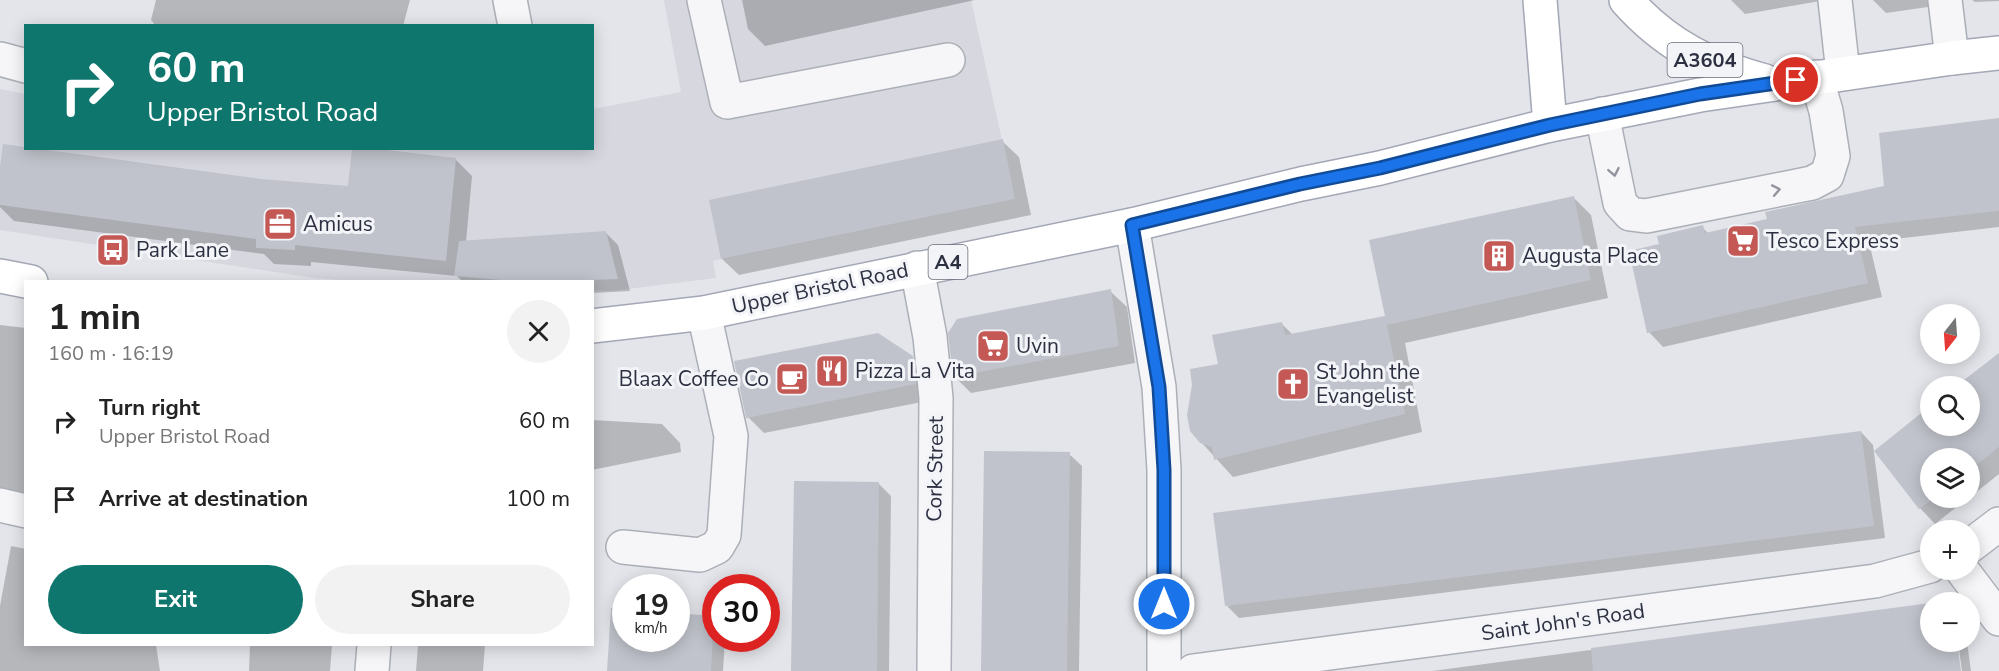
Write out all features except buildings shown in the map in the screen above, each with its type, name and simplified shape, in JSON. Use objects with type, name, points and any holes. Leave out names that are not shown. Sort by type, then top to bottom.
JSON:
[{"type":"main road","points":[[1540,0],[1550,125]]},
{"type":"main road","name":"A3604","points":[[1626,0],[1644,20],[1692,54],[1727,70],[1775,84]]},
{"type":"main road","name":"Upper Bristol Road","points":[[594,326],[704,313],[1132,225],[1300,184],[1380,168],[1550,125],[1700,94],[1999,53]]},
{"type":"main road","points":[[0,276],[24,281]]},
{"type":"street","points":[[510,0],[515,24]]},
{"type":"street","points":[[704,0],[728,102],[948,60]]},
{"type":"street","points":[[1602,114],[1620,203],[1630,214],[1646,216],[1812,183],[1827,175],[1833,156],[1826,111],[1835,0]]},
{"type":"street","points":[[1945,0],[1952,58]]},
{"type":"street","points":[[0,59],[24,65]]},
{"type":"street","points":[[1132,225],[1159,387],[1164,470],[1164,671]]},
{"type":"street","name":"Cork Street","points":[[917,268],[930,337],[936,398],[934,671]]},
{"type":"street","points":[[623,547],[700,555],[717,548],[724,536],[731,436],[704,313]]},
{"type":"street","points":[[0,505],[24,511]]},
{"type":"street","points":[[1980,538],[1999,524]]},
{"type":"street","name":"Saint John's Road","points":[[1193,671],[1875,581],[1920,569]]},
{"type":"street","points":[[1970,580],[1999,619]]},
{"type":"street","points":[[372,671],[374,646]]},
{"type":"shaded area","points":[[664,0],[971,0],[1015,199],[713,261],[716,278],[611,291],[594,290],[594,280],[338,280],[314,278],[0,230],[0,89],[24,94],[24,150],[594,150],[594,109],[681,92]]},
{"type":"place","name":"Amicus","points":[[280,224]]},
{"type":"place","name":"Tesco Express","points":[[1743,241]]},
{"type":"place","name":"Park Lane","points":[[113,250]]},
{"type":"place","name":"Augusta Place","points":[[1499,256]]},
{"type":"place","name":"Uvin","points":[[993,346]]},
{"type":"place","name":"Pizza La Vita","points":[[832,371]]},
{"type":"place","name":"Blaax Coffee Co","points":[[792,379]]},
{"type":"place","name":"St John the Evangelist","points":[[1293,384]]},
{"type":"route","points":[[1164,604],[1164,470],[1159,387],[1132,225],[1300,184],[1380,168],[1550,125],[1700,94],[1796,80]]}]
